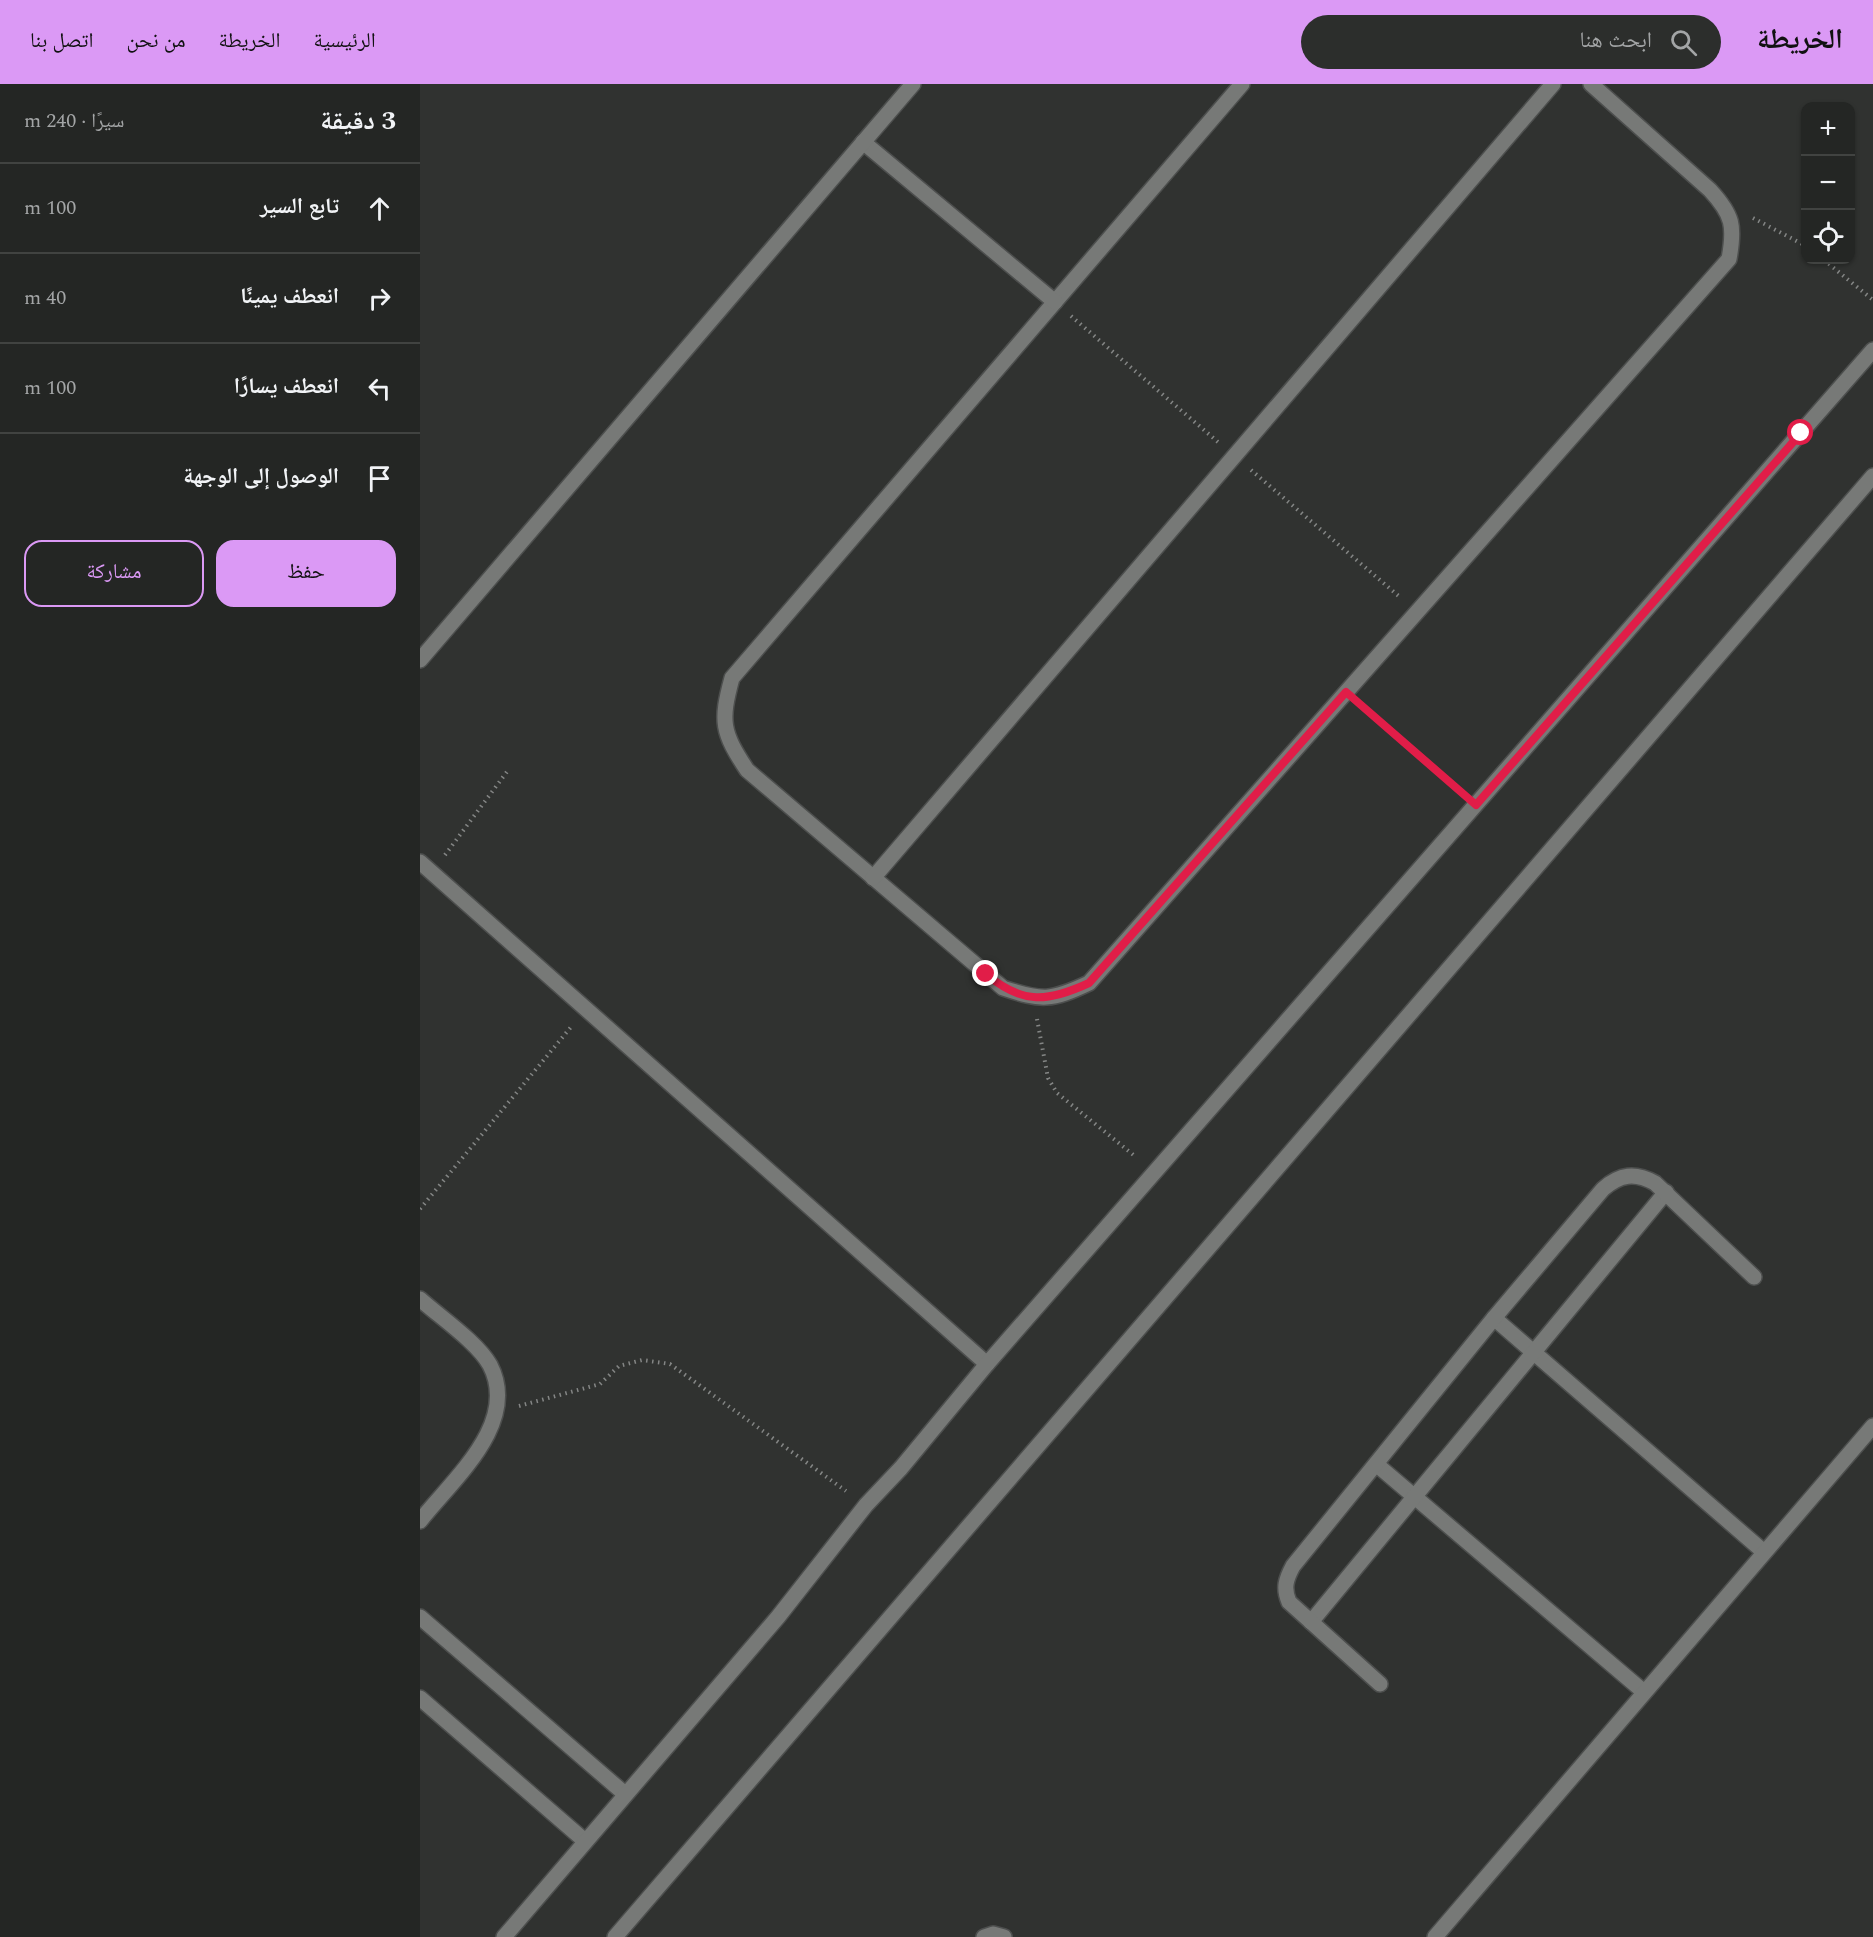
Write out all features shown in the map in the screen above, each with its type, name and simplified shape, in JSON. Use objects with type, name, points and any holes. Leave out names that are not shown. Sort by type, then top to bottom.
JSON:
[{"type":"street","points":[[420,660],[914,84]]},
{"type":"street","points":[[1242,84],[732,678],[723,710],[729,742],[747,770],[1003,988],[1033,998],[1060,996],[1089,983],[1729,259],[1734,233],[1727,208],[1710,189],[1591,84]]},
{"type":"street","points":[[873,878],[1553,84]]},
{"type":"street","points":[[863,142],[1055,302]]},
{"type":"street","points":[[504,1937],[778,1617],[866,1505],[901,1468],[987,1364],[1873,350]]},
{"type":"street","points":[[615,1937],[1873,476]]},
{"type":"street","points":[[426,867],[987,1364]]},
{"type":"street","points":[[1380,1684],[1289,1602],[1285,1592],[1286,1578],[1293,1566],[1494,1317],[1603,1189],[1617,1178],[1643,1176],[1666,1192],[1754,1277]]},
{"type":"street","points":[[1311,1622],[1666,1192]]},
{"type":"street","points":[[420,1299],[473,1345],[489,1364],[498,1387],[498,1412],[489,1435],[420,1521]]},
{"type":"street","points":[[1494,1317],[1764,1552]]},
{"type":"street","points":[[1435,1937],[1873,1426]]},
{"type":"street","points":[[1376,1464],[1644,1692]]},
{"type":"street","points":[[420,1617],[625,1794]]},
{"type":"street","points":[[420,1698],[585,1841]]},
{"type":"street","points":[[984,1937],[993,1934],[1004,1937]]},
{"type":"path","points":[[1727,208],[1756,219],[1801,243]]},
{"type":"path","points":[[1829,264],[1873,300]]},
{"type":"path","points":[[1346,692],[1476,805]]},
{"type":"path","points":[[426,867],[509,769]]},
{"type":"path","points":[[1033,998],[1048,1078],[1057,1093],[1155,1172]]},
{"type":"path","points":[[420,1209],[586,1009]]},
{"type":"path","points":[[498,1412],[600,1384],[619,1366],[642,1360],[670,1364],[866,1505]]},
{"type":"route","points":[[986,974],[1003,988],[1033,998],[1060,996],[1089,983],[1346,692],[1476,805],[1801,433]]}]
